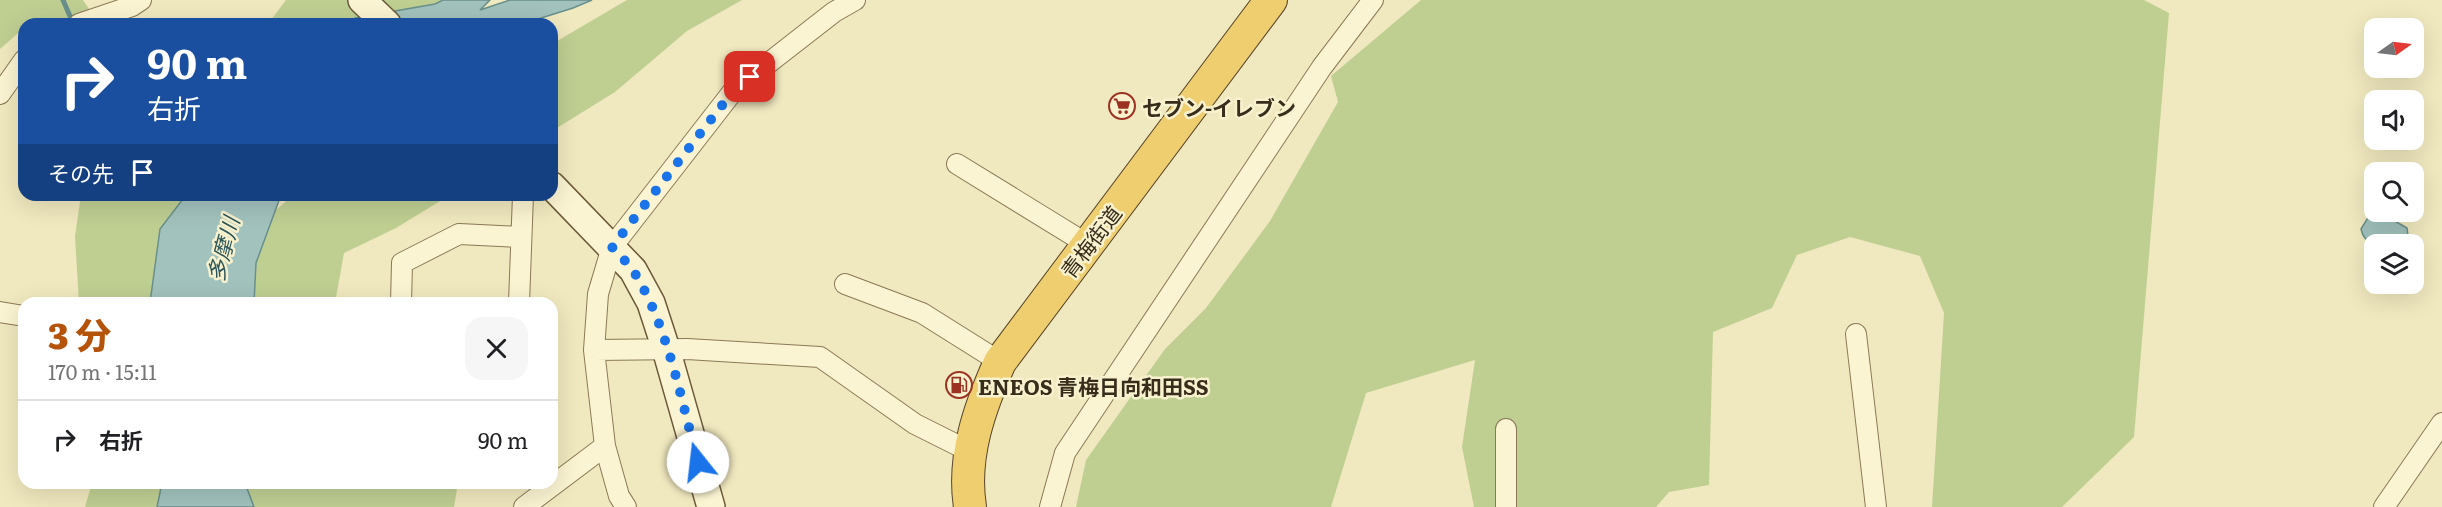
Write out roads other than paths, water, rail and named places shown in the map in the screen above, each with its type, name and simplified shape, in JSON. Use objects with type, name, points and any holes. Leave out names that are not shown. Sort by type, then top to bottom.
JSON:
[{"type":"highway","name":"青梅街道","points":[[970,507],[967,489],[976,423],[1000,362],[1271,0]]},
{"type":"main road","points":[[362,0],[381,18]]},
{"type":"main road","points":[[558,192],[633,270],[651,303],[711,507]]},
{"type":"street","points":[[97,18],[132,6],[141,0]]},
{"type":"street","points":[[626,507],[619,496],[605,446],[594,350],[598,294],[612,247],[734,90],[834,12],[855,0]]},
{"type":"street","points":[[1050,507],[1065,453],[1322,67],[1373,0]]},
{"type":"street","points":[[0,94],[18,68]]},
{"type":"street","points":[[957,164],[1087,244]]},
{"type":"street","points":[[519,297],[523,201]]},
{"type":"street","points":[[401,297],[402,264],[459,234],[521,237]]},
{"type":"street","points":[[845,284],[922,312],[1000,362]]},
{"type":"street","points":[[0,312],[18,315]]},
{"type":"street","points":[[1856,333],[1876,507]]},
{"type":"street","points":[[594,350],[666,349],[820,357],[915,424],[971,452]]},
{"type":"street","points":[[2384,507],[2442,423]]},
{"type":"street","points":[[1506,429],[1506,507]]},
{"type":"street","points":[[558,481],[605,446]]},
{"type":"street","points":[[524,507],[548,489]]},
{"type":"water","points":[[443,0],[490,0],[480,10],[510,0],[592,0],[541,18],[355,18],[435,4]]},
{"type":"water","name":"多摩川","points":[[181,201],[279,201],[256,263],[254,297],[151,297],[160,229]]},
{"type":"water","points":[[2365,222],[2396,222],[2407,228],[2408,234],[2364,234],[2364,237],[2361,229]]},
{"type":"water","points":[[161,489],[247,489],[254,507],[157,507]]},
{"type":"waterway","points":[[63,0],[71,18]]},
{"type":"place","name":"セブン-イレブン","points":[[1122,106]]},
{"type":"place","name":"ENEOS 青梅日向和田SS","points":[[959,385]]}]
